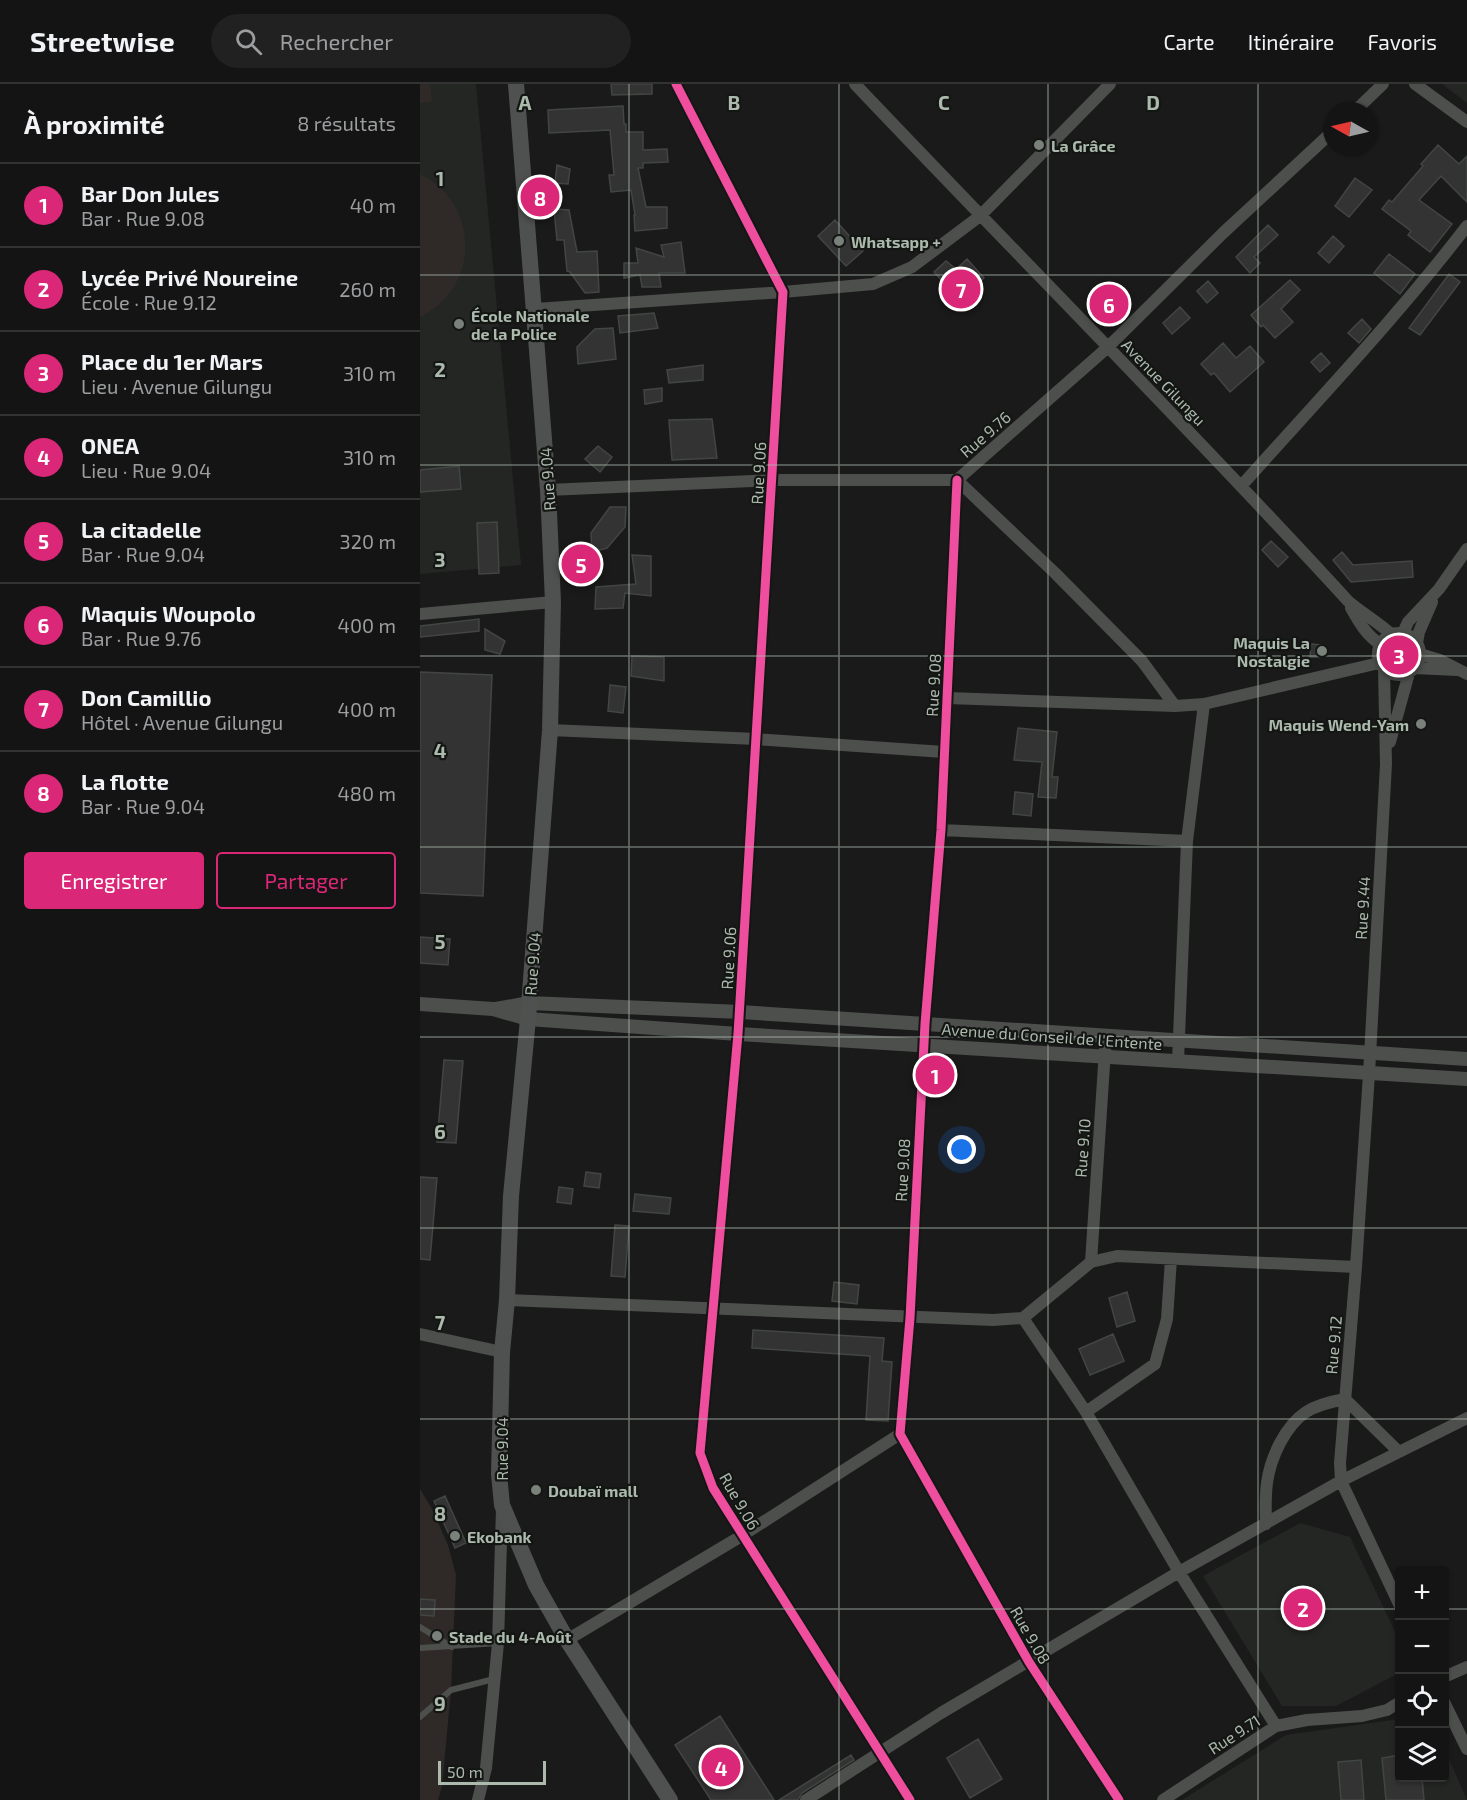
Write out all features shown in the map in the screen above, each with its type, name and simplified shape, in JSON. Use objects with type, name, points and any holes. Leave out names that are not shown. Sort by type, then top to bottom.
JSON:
[{"type":"main road","name":"Rue 9.04","points":[[516,84],[548,490],[553,602],[550,730],[511,1196],[507,1300],[502,1352],[499,1474],[502,1505],[536,1585],[567,1640],[670,1800]]},
{"type":"street","points":[[676,84],[783,292]]},
{"type":"street","name":"Avenue Gilungu","points":[[855,84],[1107,348],[1242,485],[1348,601]]},
{"type":"street","points":[[535,309],[873,284],[912,267],[980,216],[1110,84]]},
{"type":"street","points":[[1364,102],[1383,84]]},
{"type":"street","points":[[1415,84],[1467,122]]},
{"type":"street","name":"Rue 9.76","points":[[548,490],[773,480],[957,480],[1107,348],[1223,233],[1323,140]]},
{"type":"street","points":[[1242,485],[1371,342],[1467,226]]},
{"type":"street","name":"Rue 9.06","points":[[783,292],[740,1012],[700,1453],[713,1488],[910,1800]]},
{"type":"street","points":[[957,480],[1055,573],[1142,661],[1175,706]]},
{"type":"street","name":"Rue 9.08","points":[[957,480],[941,830],[925,1024],[910,1318],[900,1434],[1029,1662],[1119,1800]]},
{"type":"street","points":[[1386,764],[1382,666],[1377,654],[1380,644],[1397,634],[1439,589],[1467,549]]},
{"type":"street","points":[[1386,764],[1391,737],[1419,649],[1421,627],[1439,589]]},
{"type":"street","points":[[1348,601],[1362,614],[1397,634],[1411,636],[1419,649],[1462,672]]},
{"type":"street","points":[[1348,601],[1361,625],[1371,638],[1380,644]]},
{"type":"street","points":[[420,614],[553,602]]},
{"type":"street","points":[[948,698],[1175,706],[1204,704],[1382,666]]},
{"type":"street","points":[[1382,666],[1392,674],[1401,675],[1412,670],[1462,672]]},
{"type":"street","points":[[1178,1061],[1187,841],[1204,704]]},
{"type":"street","points":[[550,730],[756,739],[944,752]]},
{"type":"street","name":"Rue 9.44","points":[[1370,1074],[1386,764]]},
{"type":"street","points":[[941,830],[1187,841]]},
{"type":"street","name":"Avenue du Conseil de l'Entente","points":[[420,1004],[528,1011],[738,1034],[1467,1079]]},
{"type":"street","name":"Avenue du Conseil de l'Entente","points":[[528,1011],[740,1012],[1467,1059]]},
{"type":"street","name":"Rue 9.10","points":[[1091,1262],[1106,1035]]},
{"type":"street","name":"Rue 9.12","points":[[1370,1074],[1341,1446],[1341,1481],[1395,1595]]},
{"type":"street","points":[[507,1300],[993,1320],[1023,1318],[1091,1262],[1117,1256],[1356,1267]]},
{"type":"street","points":[[1086,1412],[1155,1364],[1167,1319],[1171,1259]]},
{"type":"street","points":[[1023,1318],[1086,1412],[1179,1572],[1276,1726]]},
{"type":"street","points":[[420,1334],[502,1352]]},
{"type":"street","points":[[1266,1524],[1265,1496],[1270,1461],[1290,1425],[1299,1415],[1316,1406],[1346,1399],[1399,1452]]},
{"type":"street","points":[[806,1800],[973,1693],[1179,1572],[1341,1481],[1467,1418]]},
{"type":"street","points":[[567,1640],[743,1535],[900,1434]]},
{"type":"street","points":[[478,1800],[486,1768],[498,1643],[502,1505]]},
{"type":"street","points":[[1449,1675],[1467,1667]]},
{"type":"street","name":"Rue 9.71","points":[[1163,1800],[1276,1726],[1307,1720],[1362,1716],[1387,1710],[1395,1705]]},
{"type":"street","points":[[1449,1712],[1467,1749]]},
{"type":"lane","points":[[420,1627],[453,1647]]},
{"type":"lane","points":[[420,1648],[498,1643]]},
{"type":"lane","points":[[421,1716],[451,1690],[494,1679]]},
{"type":"shaded area","name":"École Nationale de la Police","points":[[420,84],[476,84],[521,565],[420,574]]},
{"type":"shaded area","points":[[420,84],[430,84],[432,102],[420,103]]},
{"type":"shaded area","points":[[1442,84],[1467,84],[1467,103]]},
{"type":"shaded area","points":[[420,174],[440,188],[454,205],[463,225],[465,246],[462,267],[454,287],[440,304],[420,317]]},
{"type":"shaded area","name":"Stade du 4-Août","points":[[420,1489],[448,1545],[456,1575],[451,1690],[442,1786],[438,1800],[420,1800]]},
{"type":"shaded area","points":[[1300,1523],[1350,1537],[1395,1632],[1395,1675],[1336,1706],[1282,1706],[1203,1576]]},
{"type":"shaded area","points":[[1395,1720],[1395,1782],[1449,1782],[1449,1759],[1467,1800],[1182,1800],[1286,1735]]},
{"type":"building","points":[[611,84],[652,84],[652,94],[612,95]]},
{"type":"building","points":[[623,106],[626,132],[643,132],[643,150],[667,149],[668,162],[643,163],[643,168],[638,168],[646,207],[667,207],[667,228],[635,231],[631,190],[611,192],[609,175],[614,175],[610,130],[549,133],[548,110]]},
{"type":"building","points":[[1438,145],[1459,164],[1467,156],[1467,202],[1441,176],[1419,200],[1452,224],[1430,252],[1408,235],[1411,231],[1382,209],[1389,200],[1392,202]]},
{"type":"building","points":[[557,165],[570,169],[568,184],[555,183]]},
{"type":"building","points":[[1355,178],[1372,190],[1349,217],[1335,206]]},
{"type":"building","points":[[554,209],[569,210],[577,252],[597,251],[599,292],[585,293],[567,271],[564,240],[557,240]]},
{"type":"building","points":[[835,220],[863,251],[846,266],[818,236]]},
{"type":"building","points":[[1268,225],[1278,235],[1254,257],[1260,263],[1250,273],[1236,257]]},
{"type":"building","points":[[1333,236],[1344,246],[1329,263],[1318,253]]},
{"type":"building","points":[[681,242],[685,273],[659,273],[661,287],[642,287],[640,275],[624,278],[624,263],[638,263],[636,248],[664,257],[661,245]]},
{"type":"building","points":[[1389,254],[1415,274],[1400,294],[1374,273]]},
{"type":"building","points":[[967,259],[984,278],[960,300],[934,272],[946,261],[956,269]]},
{"type":"building","points":[[1449,274],[1460,282],[1420,335],[1409,328]]},
{"type":"building","points":[[1290,280],[1300,290],[1281,309],[1293,322],[1275,338],[1251,315]]},
{"type":"building","points":[[1208,281],[1218,293],[1207,303],[1197,291]]},
{"type":"building","points":[[1180,307],[1190,318],[1172,334],[1163,323]]},
{"type":"building","points":[[654,313],[658,328],[620,333],[618,316]]},
{"type":"building","points":[[1362,319],[1371,329],[1359,343],[1348,333]]},
{"type":"building","points":[[613,328],[616,359],[578,364],[577,347],[595,329]]},
{"type":"building","points":[[1223,343],[1236,358],[1250,346],[1264,362],[1230,392],[1214,373],[1211,375],[1201,364]]},
{"type":"building","points":[[1321,353],[1330,363],[1320,372],[1311,362]]},
{"type":"building","points":[[703,365],[703,380],[669,383],[667,370]]},
{"type":"building","points":[[662,388],[662,401],[645,404],[644,390]]},
{"type":"building","points":[[712,419],[717,458],[672,460],[669,420]]},
{"type":"building","points":[[598,446],[612,457],[600,472],[585,459]]},
{"type":"building","points":[[459,466],[461,489],[420,492],[420,470]]},
{"type":"building","points":[[610,507],[626,507],[625,527],[607,548],[592,552],[591,533]]},
{"type":"building","points":[[497,522],[499,573],[479,574],[477,523]]},
{"type":"building","points":[[1271,541],[1288,557],[1278,567],[1262,550]]},
{"type":"building","points":[[1342,552],[1353,565],[1412,561],[1413,577],[1351,582],[1333,560]]},
{"type":"building","points":[[632,555],[651,556],[651,596],[625,593],[623,608],[595,609],[596,587],[636,584]]},
{"type":"building","points":[[479,619],[479,631],[420,637],[420,626]]},
{"type":"building","points":[[485,629],[505,641],[500,654],[485,650]]},
{"type":"building","points":[[1311,644],[1322,645],[1321,657],[1310,657]]},
{"type":"building","points":[[632,656],[664,657],[664,681],[631,676]]},
{"type":"building","points":[[420,672],[492,675],[483,896],[420,893]]},
{"type":"building","points":[[610,685],[626,687],[623,713],[608,711]]},
{"type":"building","points":[[1018,728],[1057,732],[1052,777],[1058,777],[1056,798],[1038,797],[1042,762],[1014,760]]},
{"type":"building","points":[[1015,792],[1033,794],[1031,816],[1013,814]]},
{"type":"building","points":[[420,937],[450,939],[448,965],[420,963]]},
{"type":"building","points":[[444,1060],[463,1061],[456,1143],[437,1142]]},
{"type":"building","points":[[586,1172],[601,1174],[599,1188],[584,1186]]},
{"type":"building","points":[[420,1177],[437,1178],[430,1260],[420,1259]]},
{"type":"building","points":[[559,1187],[573,1189],[571,1204],[557,1202]]},
{"type":"building","points":[[635,1194],[671,1198],[669,1214],[633,1211]]},
{"type":"building","points":[[615,1225],[629,1226],[625,1277],[611,1276]]},
{"type":"building","points":[[834,1282],[859,1285],[857,1304],[832,1301]]},
{"type":"building","points":[[1127,1292],[1135,1321],[1117,1327],[1109,1298]]},
{"type":"building","points":[[753,1330],[884,1338],[882,1361],[892,1362],[888,1421],[866,1420],[870,1356],[752,1348]]},
{"type":"building","points":[[1113,1334],[1124,1361],[1090,1375],[1079,1349]]},
{"type":"building","points":[[445,1496],[466,1543],[455,1548],[434,1501]]},
{"type":"building","points":[[420,1599],[435,1600],[434,1616],[420,1615]]},
{"type":"building","points":[[720,1716],[774,1800],[711,1800],[675,1745]]},
{"type":"building","points":[[978,1739],[1002,1779],[970,1798],[947,1758]]},
{"type":"building","points":[[851,1755],[854,1760],[802,1793],[798,1800],[779,1800]]},
{"type":"building","points":[[1395,1756],[1395,1782],[1422,1782],[1424,1800],[1386,1800],[1382,1758]]},
{"type":"building","points":[[1361,1760],[1364,1800],[1341,1800],[1338,1762]]},
{"type":"cycle path","points":[[676,84],[783,292],[738,1034],[700,1453],[713,1488],[910,1800]]},
{"type":"cycle path","points":[[957,480],[941,830],[925,1024],[910,1318],[900,1434],[1029,1662],[1119,1800]]},
{"type":"place","name":"La Grâce","points":[[1039,145]]},
{"type":"place","name":"La flotte","points":[[540,197]]},
{"type":"place","name":"Whatsapp +","points":[[839,241]]},
{"type":"place","name":"Don Camillio","points":[[961,289]]},
{"type":"place","name":"Maquis Woupolo","points":[[1109,304]]},
{"type":"place","name":"École Nationale de la Police","points":[[459,324]]},
{"type":"place","name":"La citadelle","points":[[581,564]]},
{"type":"place","name":"Maquis La Nostalgie","points":[[1322,651]]},
{"type":"place","name":"Place du 1er Mars","points":[[1399,655]]},
{"type":"place","name":"Maquis Wend-Yam","points":[[1421,724]]},
{"type":"place","name":"Bar Don Jules","points":[[935,1075]]},
{"type":"place","name":"Doubaï mall","points":[[536,1490]]},
{"type":"place","name":"Ekobank","points":[[455,1536]]},
{"type":"place","name":"Lycée Privé Noureine","points":[[1303,1608]]},
{"type":"place","name":"Stade du 4-Août","points":[[437,1636]]},
{"type":"place","name":"ONEA","points":[[721,1767]]}]
